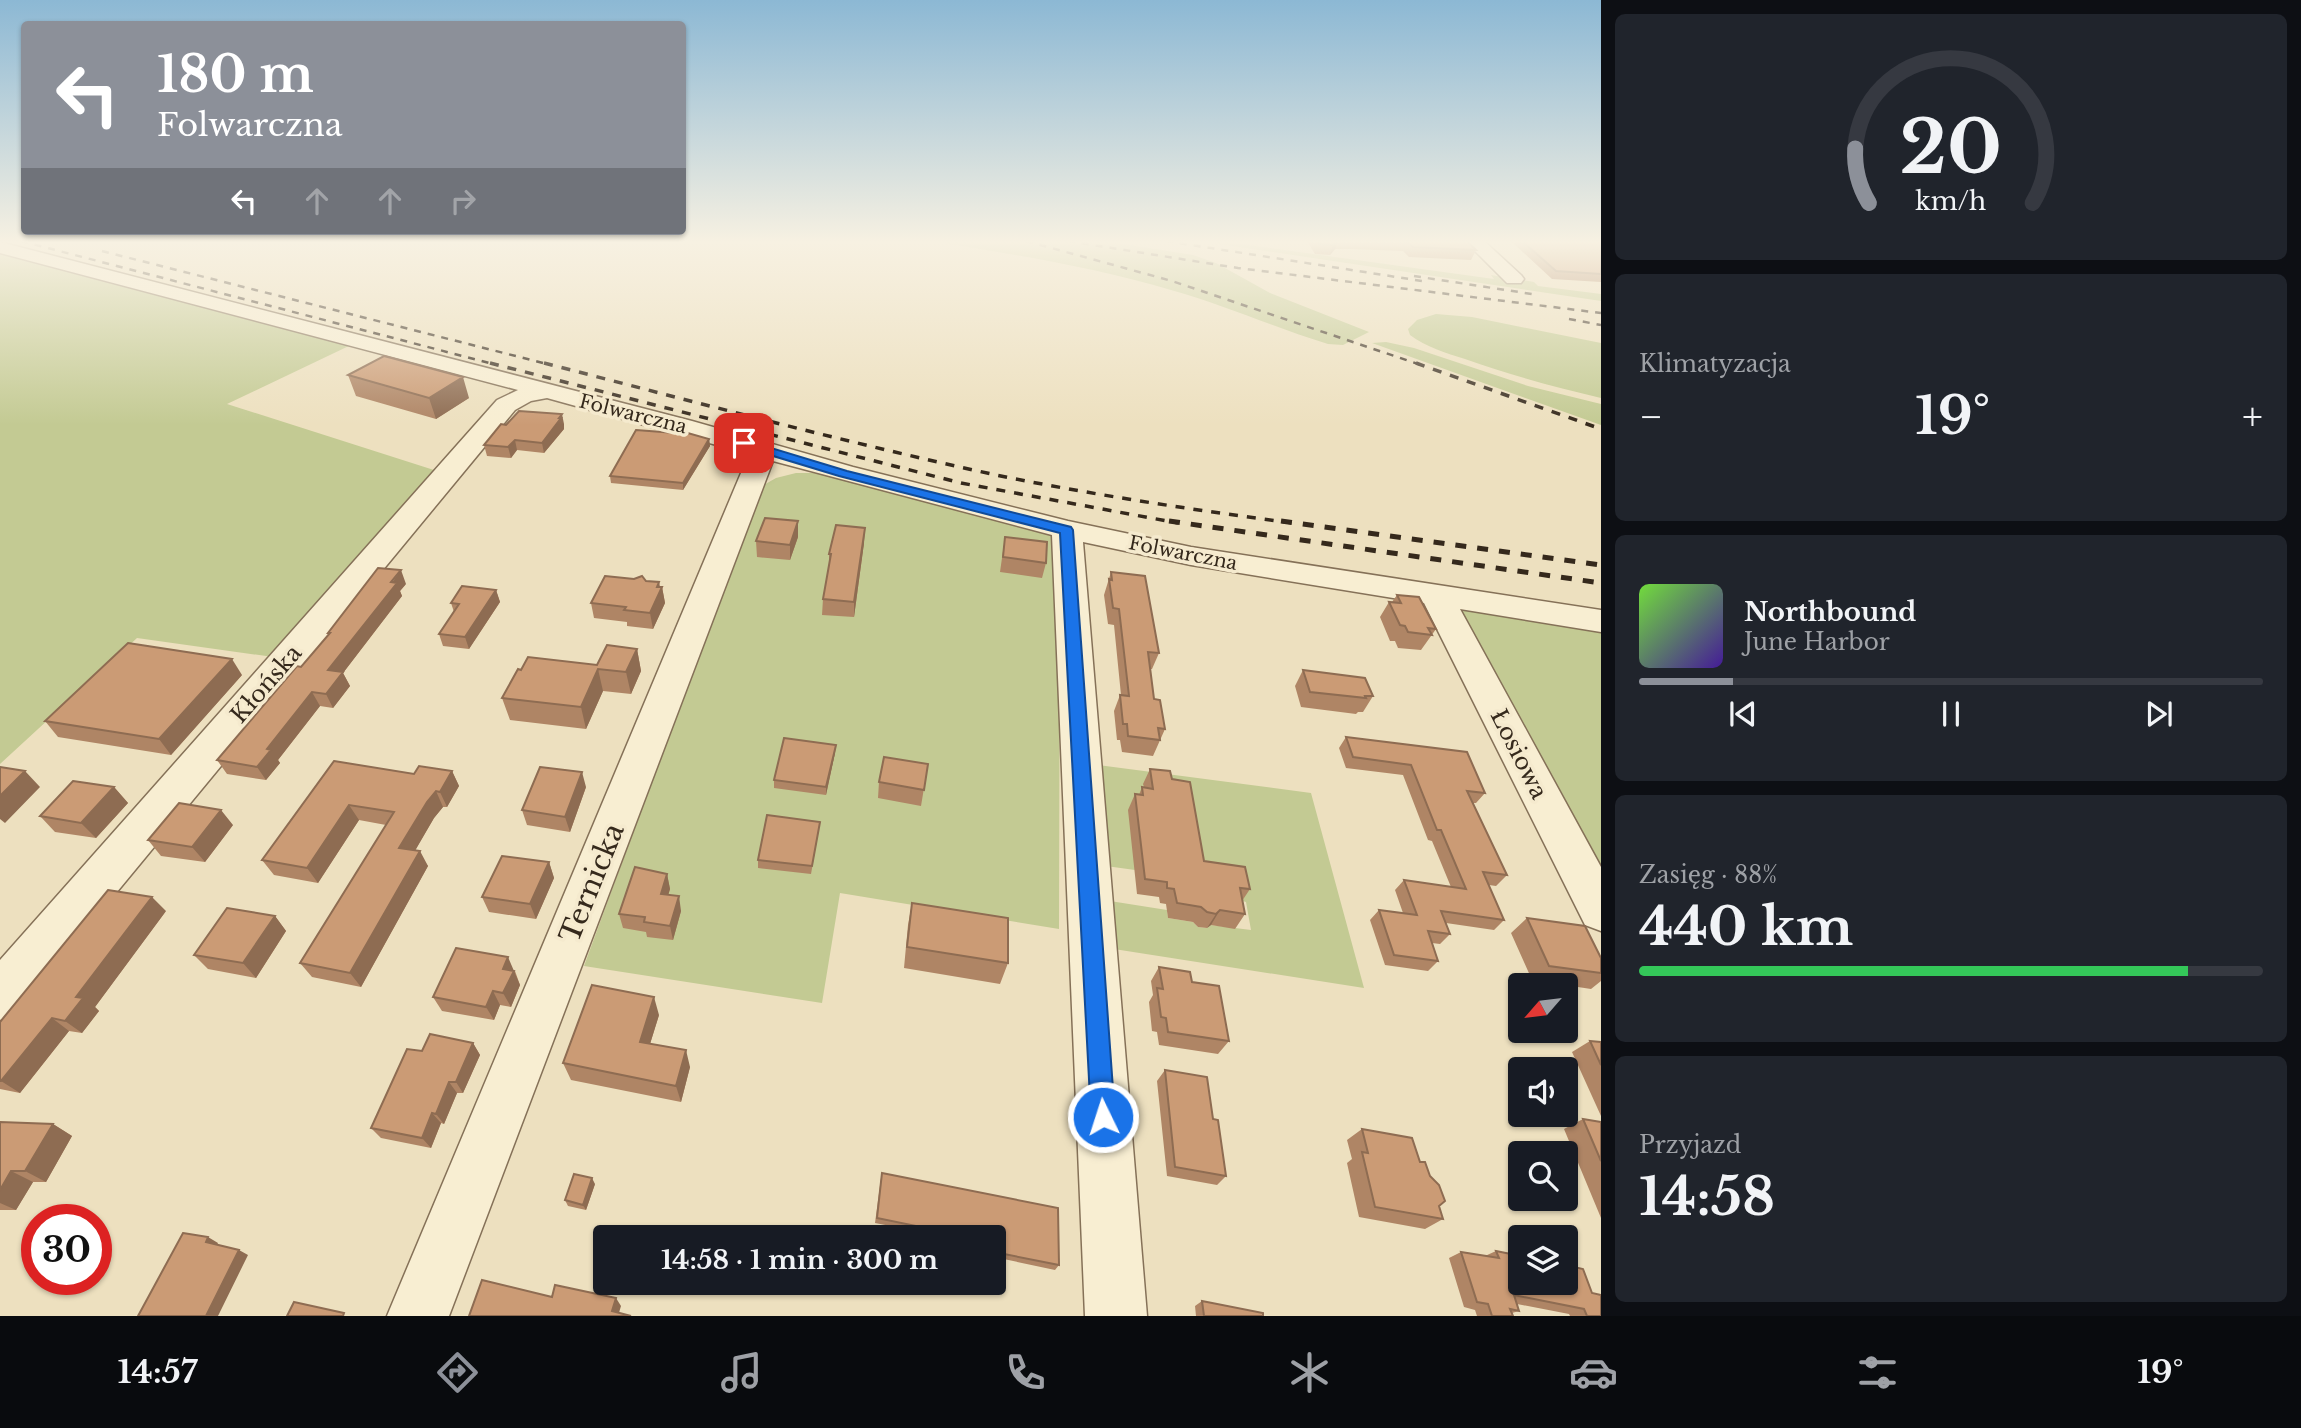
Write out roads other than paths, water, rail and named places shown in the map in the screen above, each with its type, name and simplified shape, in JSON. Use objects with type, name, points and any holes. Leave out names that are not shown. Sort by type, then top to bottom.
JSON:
[{"type":"street","name":"Folwarczna","points":[[210,302],[764,449],[843,473],[1067,530],[1191,556],[1601,621]]},
{"type":"street","name":"Kłońska","points":[[0,996],[506,405],[523,396],[545,391]]},
{"type":"street","name":"Ternicka","points":[[418,1316],[764,449]]},
{"type":"street","points":[[1067,530],[1116,1316]]},
{"type":"street","name":"Łosiowa","points":[[1437,597],[1601,911]]},
{"type":"railway","points":[[257,302],[497,365]]},
{"type":"railway","points":[[304,302],[551,365]]},
{"type":"railway","points":[[1235,302],[1421,365]]},
{"type":"railway","points":[[1516,302],[1601,313]]},
{"type":"railway","points":[[1569,319],[1601,325]]},
{"type":"railway","points":[[490,363],[961,483],[1178,523]]},
{"type":"railway","points":[[544,363],[996,475],[1144,502],[1293,523]]},
{"type":"railway","points":[[1416,363],[1601,429]]},
{"type":"railway","points":[[1169,521],[1601,583]]},
{"type":"railway","points":[[1281,521],[1601,565]]}]
